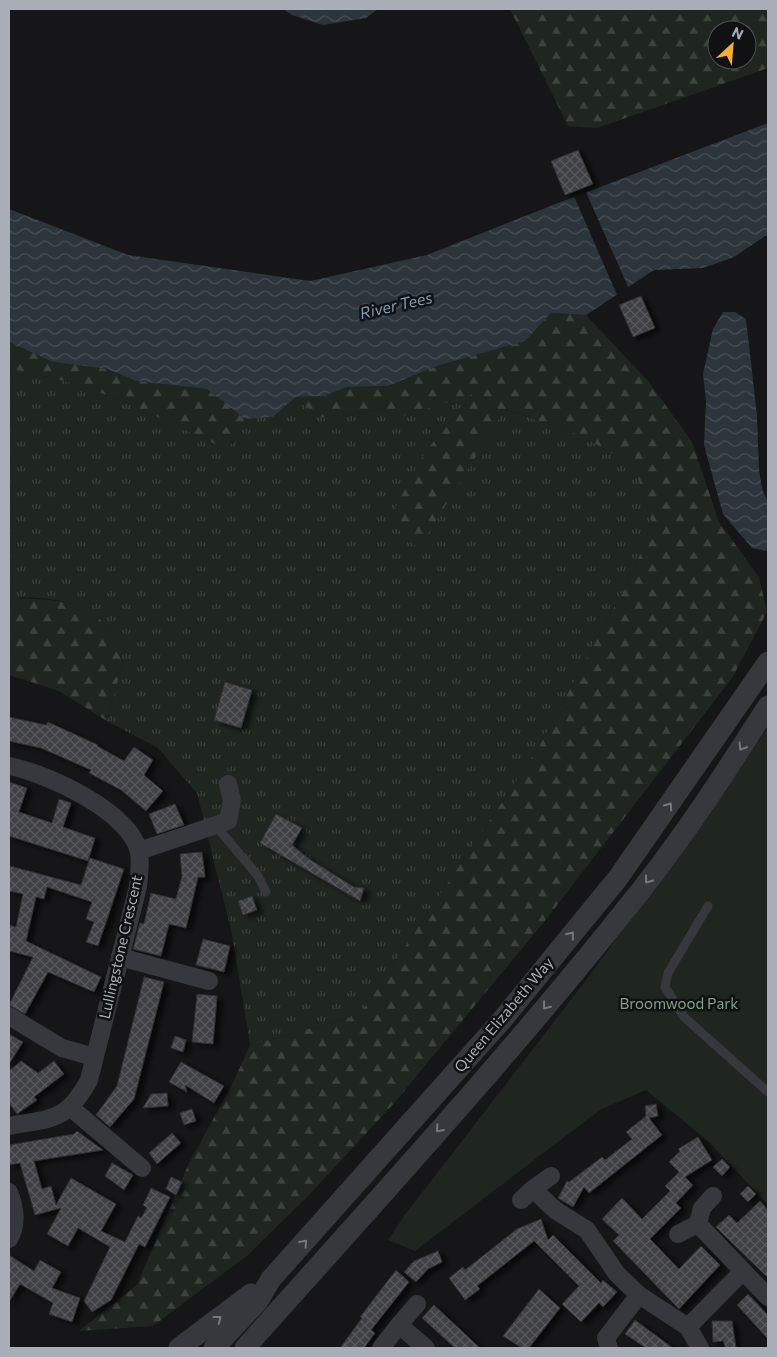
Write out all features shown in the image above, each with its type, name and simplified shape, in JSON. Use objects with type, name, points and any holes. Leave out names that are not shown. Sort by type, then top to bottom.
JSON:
[{"type":"street","name":"Queen Elizabeth Way","points":[[214,1348],[258,1301],[271,1279],[502,1020],[618,878],[768,662]]},
{"type":"street","name":"Queen Elizabeth Way","points":[[245,1348],[521,1036],[639,893],[728,769],[768,706]]},
{"type":"street","points":[[9,766],[55,780],[82,795],[121,824],[138,851],[228,821],[232,800],[228,784]]},
{"type":"street","name":"Lullingstone Crescent","points":[[71,1108],[88,1080],[94,1057],[138,887],[138,851]]},
{"type":"street","points":[[120,957],[209,981]]},
{"type":"street","points":[[9,1016],[62,1048],[94,1057]]},
{"type":"street","points":[[9,1126],[54,1119],[71,1108],[142,1168]]},
{"type":"street","points":[[551,1176],[527,1194],[587,1230],[617,1274],[639,1295],[688,1327],[700,1348]]},
{"type":"street","points":[[9,1192],[14,1205],[14,1222],[13,1231],[9,1238]]},
{"type":"street","points":[[678,1234],[698,1224],[702,1208],[713,1196]]},
{"type":"street","points":[[698,1224],[768,1297]]},
{"type":"street","points":[[688,1327],[743,1272]]},
{"type":"street","points":[[179,1348],[271,1279]]},
{"type":"street","points":[[609,1348],[606,1338],[639,1295]]},
{"type":"street","points":[[381,1348],[417,1304]]},
{"type":"street","points":[[399,1325],[426,1348]]},
{"type":"lane","points":[[216,826],[258,876],[266,892]]},
{"type":"lane","points":[[708,906],[675,958],[668,973],[665,987],[684,1018],[768,1092]]},
{"type":"green space","points":[[510,9],[768,9],[768,68],[597,128],[568,126]]},
{"type":"green space","points":[[551,313],[586,315],[649,382],[692,442],[719,522],[759,577],[767,612],[732,678],[548,917],[395,1102],[311,1193],[248,1255],[153,1326],[79,1331],[137,1285],[188,1165],[233,1083],[250,1045],[359,1015],[539,747],[635,568],[652,522],[634,466],[580,435],[505,409],[418,550],[389,519],[425,452],[474,394],[390,420],[383,409],[319,418],[296,397],[324,396],[347,387],[388,386],[437,366],[525,341]]},
{"type":"green space","points":[[9,342],[53,362],[107,369],[136,381],[207,389],[245,419],[228,450],[123,401],[73,383],[9,368]]},
{"type":"green space","points":[[9,368],[73,383],[123,401],[228,450],[245,419],[273,417],[296,397],[319,418],[384,409],[390,420],[475,393],[425,452],[418,549],[504,409],[580,435],[634,466],[652,522],[635,568],[539,747],[359,1015],[250,1045],[232,934],[197,793],[158,748],[107,721],[123,662],[111,634],[98,617],[75,605],[62,601],[34,598],[9,599]]},
{"type":"green space","points":[[9,599],[52,600],[76,605],[97,617],[109,630],[123,662],[107,721],[59,691],[9,675]]},
{"type":"green space","name":"Broomwood Park","points":[[768,728],[768,1205],[710,1143],[646,1090],[600,1110],[415,1251],[388,1240],[404,1216],[590,975]]},
{"type":"water","points":[[283,9],[378,9],[366,18],[323,25],[292,15]]},
{"type":"water","name":"River Tees","points":[[768,123],[768,236],[765,236],[734,257],[703,268],[654,270],[586,315],[551,313],[525,341],[437,366],[388,386],[347,387],[324,396],[296,397],[273,417],[245,419],[207,389],[136,381],[107,369],[53,362],[9,342],[9,209],[128,255],[310,281],[427,255]]},
{"type":"water","points":[[723,312],[735,312],[746,319],[757,416],[759,469],[762,489],[768,502],[768,550],[766,551],[752,548],[723,514],[704,445],[706,401],[703,374],[713,329]]},
{"type":"pier","points":[[585,190],[629,289],[618,297],[573,194]]},
{"type":"building","points":[[578,150],[593,184],[565,195],[551,161]]},
{"type":"building","points":[[641,296],[655,328],[633,337],[619,305]]},
{"type":"building","points":[[225,682],[252,690],[241,728],[214,720]]},
{"type":"building","points":[[9,717],[46,725],[48,722],[98,745],[124,761],[134,747],[153,760],[144,775],[163,791],[146,811],[121,790],[89,773],[91,770],[41,748],[9,741]]},
{"type":"building","points":[[9,782],[27,788],[19,812],[52,823],[59,799],[71,803],[63,827],[95,838],[88,861],[9,836]]},
{"type":"building","points":[[175,804],[184,825],[157,834],[149,814]]},
{"type":"building","points":[[276,814],[302,828],[292,845],[309,859],[354,887],[364,888],[360,901],[260,843]]},
{"type":"building","points":[[202,852],[205,877],[198,877],[186,928],[169,924],[161,956],[133,949],[140,923],[144,924],[151,893],[176,899],[182,876],[180,854]]},
{"type":"building","points":[[90,858],[124,869],[98,946],[86,942],[94,922],[86,919],[92,902],[47,887],[44,899],[36,897],[26,941],[101,977],[94,992],[48,972],[25,1014],[9,1005],[33,957],[9,951],[9,925],[16,927],[23,894],[9,891],[10,866],[81,885]]},
{"type":"building","points":[[252,896],[257,910],[243,915],[238,901]]},
{"type":"building","points":[[203,939],[230,946],[224,972],[196,965]]},
{"type":"building","points":[[144,977],[164,982],[134,1099],[110,1127],[96,1115],[117,1086]]},
{"type":"building","points":[[197,994],[217,996],[213,1044],[192,1042]]},
{"type":"building","points":[[9,1034],[23,1042],[9,1064]]},
{"type":"building","points":[[175,1036],[186,1040],[183,1052],[171,1048]]},
{"type":"building","points":[[21,1061],[38,1073],[54,1061],[64,1074],[34,1097],[37,1100],[17,1114],[9,1103],[9,1071]]},
{"type":"building","points":[[181,1062],[224,1086],[214,1103],[185,1085],[187,1092],[169,1082]]},
{"type":"building","points":[[167,1093],[168,1106],[143,1108],[151,1094]]},
{"type":"building","points":[[656,1104],[658,1116],[649,1118],[662,1135],[589,1193],[584,1187],[573,1207],[558,1198],[567,1181],[569,1182],[602,1157],[605,1160],[632,1139],[626,1132],[646,1116],[645,1106]]},
{"type":"building","points":[[192,1109],[196,1121],[184,1125],[180,1113]]},
{"type":"building","points":[[77,1131],[103,1150],[34,1161],[42,1189],[51,1186],[56,1205],[71,1178],[116,1204],[101,1231],[125,1242],[138,1216],[141,1218],[147,1208],[143,1205],[151,1188],[170,1197],[145,1247],[139,1244],[111,1300],[92,1312],[84,1301],[110,1247],[78,1228],[68,1246],[47,1234],[61,1208],[35,1215],[20,1163],[9,1165],[9,1145],[74,1134]]},
{"type":"building","points":[[172,1133],[181,1143],[157,1164],[149,1153]]},
{"type":"building","points":[[698,1137],[712,1160],[685,1177],[693,1185],[676,1203],[681,1208],[650,1239],[679,1269],[701,1246],[720,1265],[679,1309],[613,1241],[619,1235],[602,1219],[622,1198],[642,1219],[670,1191],[665,1186],[679,1172],[669,1162],[680,1151],[678,1149]]},
{"type":"building","points":[[722,1159],[730,1167],[722,1176],[713,1167]]},
{"type":"building","points":[[112,1163],[133,1175],[124,1190],[105,1176]]},
{"type":"building","points":[[171,1177],[182,1182],[176,1195],[166,1189]]},
{"type":"building","points":[[748,1186],[756,1194],[748,1202],[740,1194]]},
{"type":"building","points":[[760,1201],[768,1210],[768,1278],[716,1227],[729,1215],[737,1223]]},
{"type":"building","points":[[541,1219],[548,1240],[553,1235],[601,1283],[603,1280],[617,1292],[603,1307],[599,1303],[581,1322],[562,1304],[579,1286],[534,1241],[477,1286],[480,1289],[465,1300],[449,1278],[463,1267],[465,1270],[517,1229]]},
{"type":"building","points":[[438,1251],[442,1262],[428,1269],[416,1282],[404,1272],[414,1261]]},
{"type":"building","points":[[9,1255],[34,1271],[40,1260],[61,1272],[52,1288],[80,1298],[72,1322],[49,1314],[53,1303],[20,1284],[9,1302]]},
{"type":"building","points":[[396,1270],[409,1282],[371,1330],[375,1333],[364,1348],[340,1348],[362,1318],[360,1317]]},
{"type":"building","points":[[539,1289],[560,1308],[529,1348],[522,1348],[503,1336]]},
{"type":"building","points":[[748,1294],[768,1315],[768,1339],[737,1305]]},
{"type":"building","points":[[434,1305],[480,1348],[455,1348],[422,1318]]},
{"type":"building","points":[[635,1320],[673,1348],[646,1348],[625,1334]]},
{"type":"building","points":[[712,1321],[732,1321],[736,1348],[726,1348],[723,1341],[713,1342]]}]
